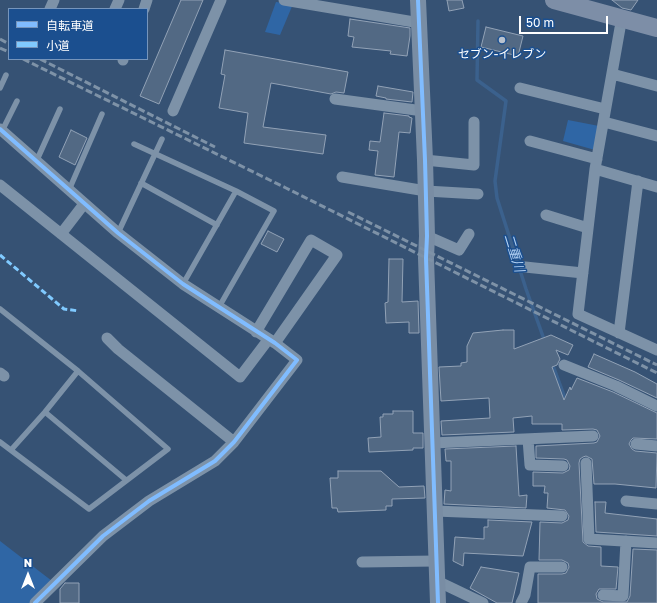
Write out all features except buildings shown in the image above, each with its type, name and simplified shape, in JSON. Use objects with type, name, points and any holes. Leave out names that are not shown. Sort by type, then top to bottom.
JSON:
[{"type":"main road","points":[[554,0],[621,23],[657,28]]},
{"type":"street","points":[[173,111],[221,0]]},
{"type":"street","points":[[284,0],[420,23]]},
{"type":"street","points":[[418,0],[425,160],[427,236],[426,258],[438,603]]},
{"type":"street","points":[[621,23],[596,164],[578,314],[657,350]]},
{"type":"street","points":[[612,74],[657,86]]},
{"type":"street","points":[[520,88],[606,109]]},
{"type":"street","points":[[335,99],[423,111]]},
{"type":"street","points":[[425,160],[474,165],[474,122]]},
{"type":"street","points":[[604,122],[657,136]]},
{"type":"street","points":[[1,130],[118,233],[183,284],[297,360],[234,442],[216,460],[149,501],[103,536],[35,603]]},
{"type":"street","points":[[530,141],[657,187]]},
{"type":"street","points":[[342,177],[426,191],[478,194]]},
{"type":"street","points":[[619,333],[638,181]]},
{"type":"street","points":[[0,186],[240,377],[271,342],[338,255],[311,240],[256,332]]},
{"type":"street","points":[[61,234],[84,204]]},
{"type":"street","points":[[546,215],[588,228]]},
{"type":"street","points":[[427,236],[459,250],[469,234]]},
{"type":"street","points":[[525,267],[583,272]]},
{"type":"street","points":[[107,338],[124,354],[234,442]]},
{"type":"street","points":[[564,365],[616,386],[657,406]]},
{"type":"street","points":[[432,443],[593,436]]},
{"type":"street","points":[[528,439],[530,465],[563,466]]},
{"type":"street","points":[[636,444],[657,446]]},
{"type":"street","points":[[586,463],[589,538],[657,543]]},
{"type":"street","points":[[626,501],[657,504]]},
{"type":"street","points":[[435,511],[562,516]]},
{"type":"street","points":[[603,595],[623,596],[626,541]]},
{"type":"street","points":[[362,562],[436,561]]},
{"type":"street","points":[[521,603],[525,595],[530,567],[562,567]]},
{"type":"street","points":[[437,581],[483,603]]},
{"type":"lane","points":[[0,88],[6,75]]},
{"type":"lane","points":[[1,130],[17,102]]},
{"type":"lane","points":[[36,162],[60,109]]},
{"type":"lane","points":[[69,190],[102,114]]},
{"type":"lane","points":[[118,233],[162,139]]},
{"type":"lane","points":[[134,144],[236,191],[274,212],[218,307]]},
{"type":"lane","points":[[141,183],[217,225]]},
{"type":"lane","points":[[183,284],[236,191]]},
{"type":"lane","points":[[0,309],[78,371],[168,449],[89,509],[0,442]]},
{"type":"lane","points":[[11,450],[45,412],[78,371]]},
{"type":"lane","points":[[45,412],[126,480]]},
{"type":"shaded area","points":[[276,2],[293,4],[280,35],[265,32]]},
{"type":"shaded area","points":[[568,120],[599,126],[595,150],[563,141]]},
{"type":"shaded area","points":[[0,541],[52,581],[31,603],[0,603]]},
{"type":"waterway","name":"二重川","points":[[478,21],[477,80],[506,101],[495,181],[497,198],[526,289],[545,342]]},
{"type":"waterway","name":"二重川","points":[[552,363],[565,398],[569,400]]},
{"type":"railway","points":[[0,39],[8,43]]},
{"type":"railway","points":[[0,48],[8,52]]},
{"type":"railway","points":[[25,60],[657,373]]},
{"type":"railway","points":[[42,60],[215,147]]},
{"type":"railway","points":[[348,212],[657,365]]},
{"type":"marked path","points":[[0,255],[64,309],[79,311]]},
{"type":"cycle path","points":[[418,0],[425,160],[427,236],[426,258],[438,603]]},
{"type":"cycle path","points":[[0,129],[118,233],[183,284],[275,343],[297,360],[234,442],[215,461],[149,501],[103,536],[35,603]]},
{"type":"place","name":"セブン-イレブン","points":[[502,40]]}]
